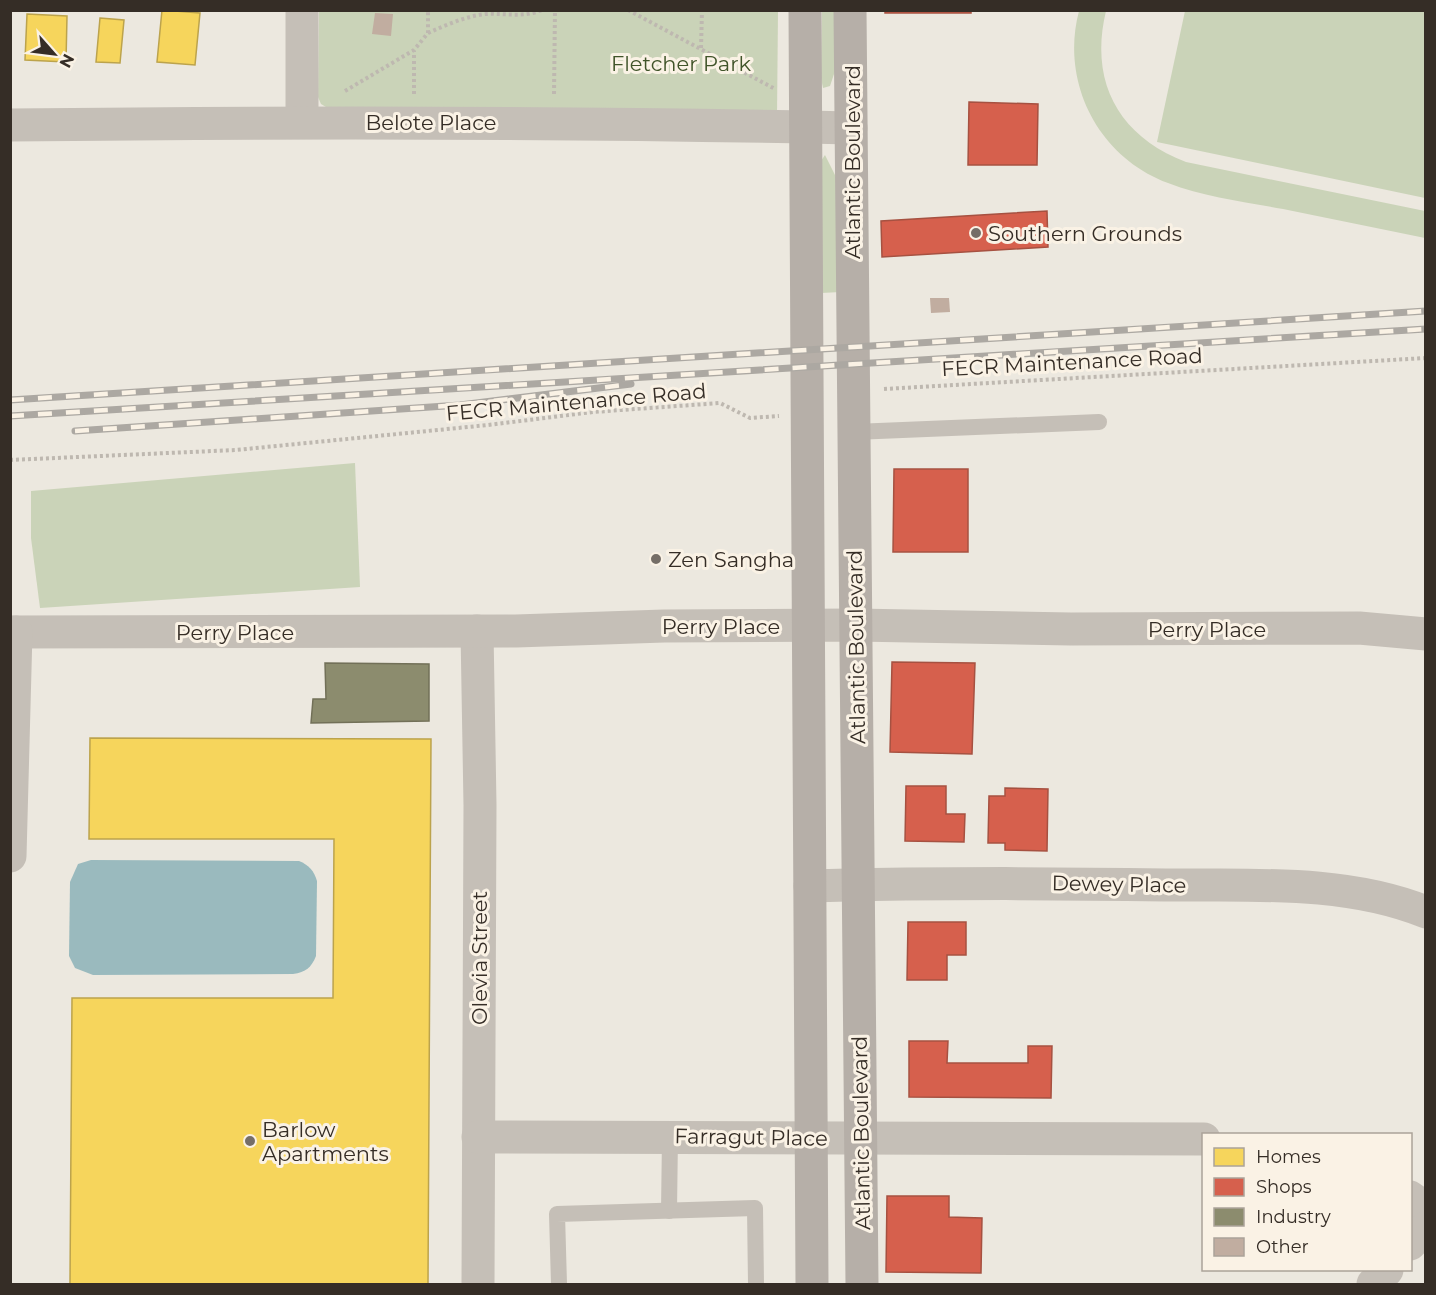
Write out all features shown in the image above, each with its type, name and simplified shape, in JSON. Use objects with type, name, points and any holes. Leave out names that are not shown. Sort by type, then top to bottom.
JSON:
[{"type":"main road","points":[[805,10],[812,1284]]},
{"type":"main road","name":"Atlantic Boulevard","points":[[850,10],[862,1284]]},
{"type":"street","points":[[302,10],[307,122]]},
{"type":"street","name":"Belote Place","points":[[10,125],[554,122],[851,128]]},
{"type":"street","name":"Perry Place","points":[[13,632],[477,631],[664,626],[856,625],[1071,629],[1359,628],[1425,634]]},
{"type":"street","name":"Olevia Street","points":[[477,631],[478,1284]]},
{"type":"street","points":[[10,856],[13,632]]},
{"type":"street","name":"Dewey Place","points":[[810,886],[1058,883],[1297,886],[1370,894],[1425,912]]},
{"type":"street","name":"Farragut Place","points":[[478,1137],[1202,1139]]},
{"type":"street","points":[[1412,1198],[1425,1208]]},
{"type":"street","points":[[1412,1242],[1425,1228]]},
{"type":"street","points":[[1373,1284],[1385,1271]]},
{"type":"lane","points":[[854,432],[1099,422]]},
{"type":"lane","points":[[669,1211],[670,1136]]},
{"type":"lane","points":[[559,1284],[556,1214],[755,1208],[756,1284]]},
{"type":"path","points":[[428,10],[428,33]]},
{"type":"path","points":[[307,122],[327,102],[414,50],[428,33],[452,22],[486,14],[512,16],[542,10]]},
{"type":"path","points":[[554,122],[555,10]]},
{"type":"path","points":[[628,10],[784,93]]},
{"type":"path","points":[[701,48],[702,10]]},
{"type":"path","points":[[413,122],[414,50]]},
{"type":"path","name":"FECR Maintenance Road","points":[[854,397],[880,389],[1425,358]]},
{"type":"path","name":"FECR Maintenance Road","points":[[10,460],[236,450],[488,425],[593,412],[720,403],[750,418],[807,412]]},
{"type":"green space","name":"Fletcher Park","points":[[319,11],[778,11],[777,117],[331,110],[321,104],[318,97]]},
{"type":"green space","points":[[822,11],[839,11],[835,71],[830,86],[823,88],[821,78]]},
{"type":"green space","points":[[1079,11],[1106,11],[1102,37],[1102,60],[1106,83],[1114,103],[1126,121],[1142,137],[1162,151],[1186,162],[1425,211],[1425,238],[1210,196],[1168,183],[1143,171],[1122,155],[1104,136],[1090,114],[1080,90],[1075,64],[1074,38]]},
{"type":"green space","points":[[1185,11],[1425,11],[1425,198],[1157,142]]},
{"type":"green space","points":[[825,155],[836,177],[841,292],[821,293],[821,161]]},
{"type":"green space","points":[[355,463],[360,587],[40,608],[31,538],[31,491]]},
{"type":"water","points":[[91,860],[299,861],[311,869],[317,881],[316,956],[307,969],[293,974],[93,975],[75,968],[69,956],[70,882],[78,864]]},
{"type":"building: Homes","points":[[162,10],[200,13],[195,65],[157,62]]},
{"type":"building: Homes","points":[[27,14],[67,16],[66,62],[25,60]]},
{"type":"building: Homes","points":[[100,18],[124,20],[120,63],[96,62]]},
{"type":"building: Homes","name":"Barlow Apartments","points":[[90,738],[431,739],[428,1284],[70,1284],[72,998],[333,998],[334,839],[89,839]]},
{"type":"building: Shops","points":[[885,10],[971,10],[971,13],[885,13]]},
{"type":"building: Shops","points":[[969,102],[1038,104],[1037,165],[968,165]]},
{"type":"building: Shops","points":[[1047,211],[1048,247],[882,257],[881,221]]},
{"type":"building: Shops","points":[[894,469],[968,469],[968,552],[893,552]]},
{"type":"building: Shops","points":[[892,662],[975,663],[972,754],[890,752]]},
{"type":"building: Shops","points":[[906,786],[946,786],[946,814],[965,814],[964,842],[905,841]]},
{"type":"building: Shops","points":[[1005,788],[1048,789],[1047,851],[1005,850],[1005,843],[988,843],[989,796],[1005,796]]},
{"type":"building: Shops","points":[[908,922],[966,922],[966,955],[947,955],[947,980],[907,980]]},
{"type":"building: Shops","points":[[909,1041],[948,1041],[947,1063],[1028,1063],[1028,1046],[1052,1046],[1051,1098],[909,1097]]},
{"type":"building: Shops","points":[[887,1196],[949,1196],[949,1217],[982,1218],[981,1273],[886,1272]]},
{"type":"building: Industry","points":[[325,663],[429,664],[429,721],[311,723],[313,699],[326,699]]},
{"type":"building: Other","points":[[375,13],[393,14],[391,36],[372,34]]},
{"type":"building: Other","points":[[930,298],[949,298],[950,312],[931,313]]},
{"type":"railway","points":[[10,400],[1426,311]]},
{"type":"railway","points":[[10,416],[1426,329]]},
{"type":"railway","points":[[75,431],[460,405],[631,384]]},
{"type":"place","name":"Southern Grounds","points":[[976,233]]},
{"type":"place","name":"Zen Sangha","points":[[656,559]]},
{"type":"place","name":"Barlow Apartments","points":[[250,1141]]}]
